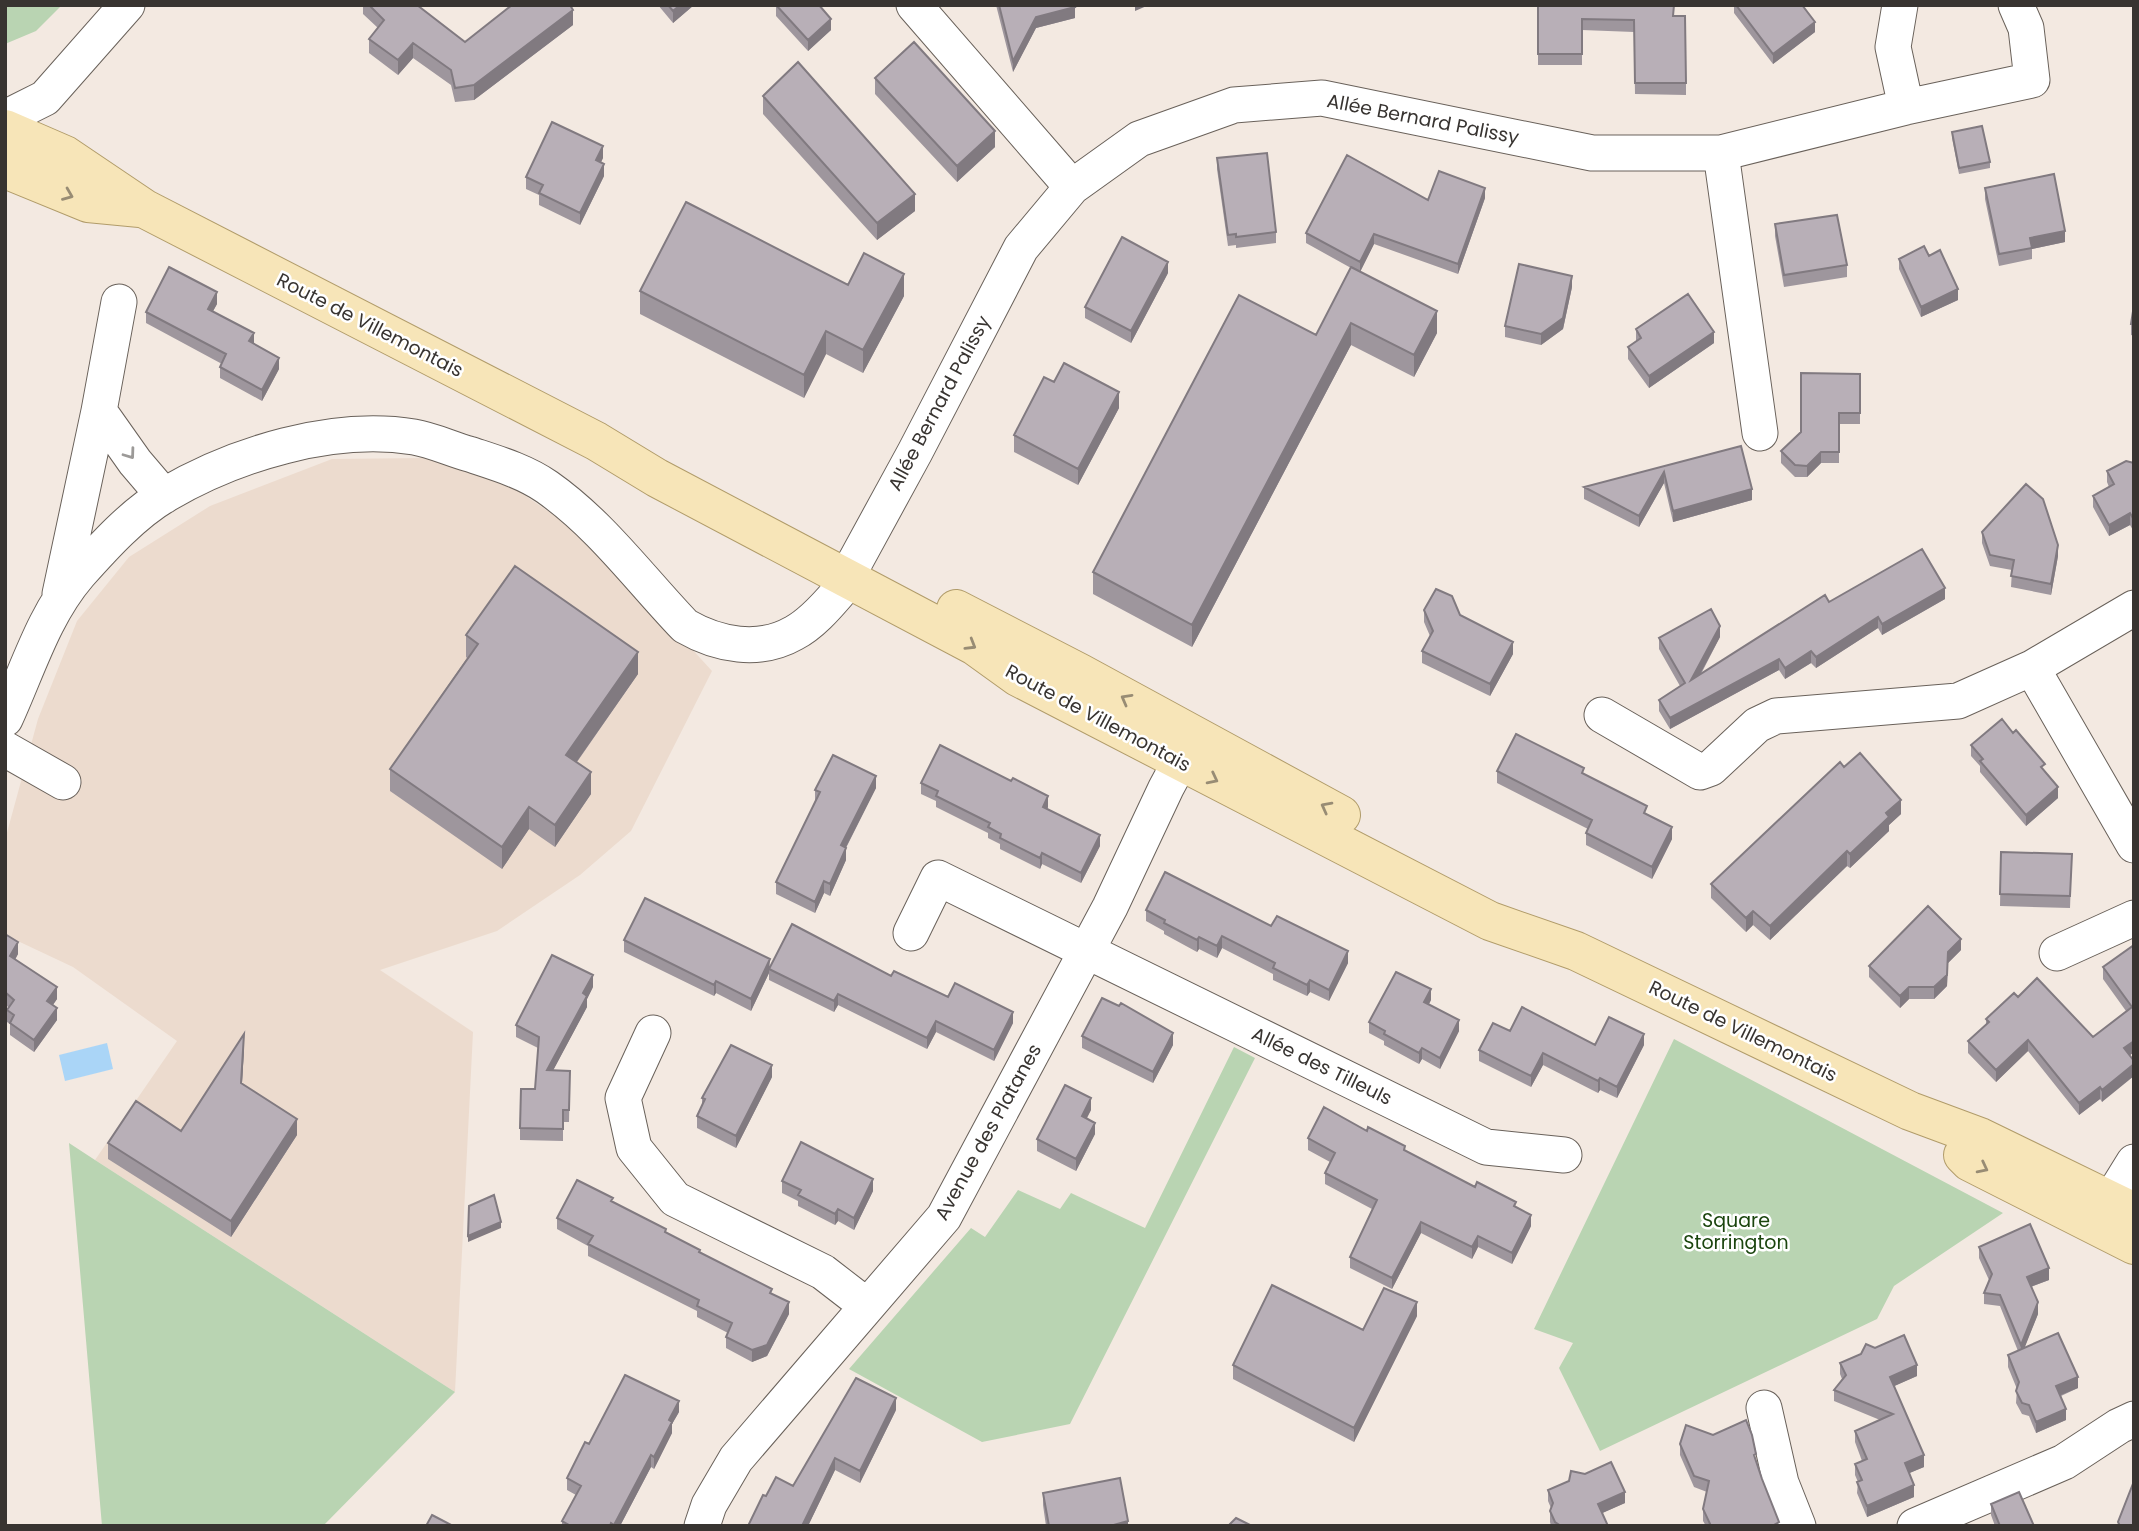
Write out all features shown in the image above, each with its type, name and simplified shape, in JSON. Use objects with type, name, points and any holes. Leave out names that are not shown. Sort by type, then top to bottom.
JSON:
[{"type":"main road","name":"Route de Villemontais","points":[[21,133],[88,203],[145,209],[596,441],[661,464],[852,568],[1032,648],[1187,749],[1485,893],[1576,951],[1910,1111],[1970,1161],[2112,1212],[2134,1245]]},
{"type":"street","points":[[21,133],[127,5]]},
{"type":"street","points":[[914,5],[1072,187]]},
{"type":"street","points":[[1900,5],[1893,47],[1906,107]]},
{"type":"street","name":"Allée Bernard Palissy","points":[[59,600],[79,574],[133,519],[164,496],[226,464],[315,439],[376,434],[415,438],[505,466],[545,486],[591,521],[685,626],[705,637],[735,645],[765,642],[794,634],[823,610],[838,593],[1021,248],[1072,187],[1139,139],[1234,105],[1322,98],[1592,153],[1721,153],[1906,107],[2032,80],[2025,29],[2016,5]]},
{"type":"street","points":[[1721,153],[1760,433]]},
{"type":"street","points":[[5,719],[41,633],[59,600],[120,302]]},
{"type":"street","points":[[99,411],[164,496]]},
{"type":"street","points":[[1602,715],[1700,772],[1711,768],[1757,725],[1776,716],[1958,701],[2032,668],[2134,608]]},
{"type":"street","points":[[2032,668],[2134,845]]},
{"type":"street","points":[[5,749],[62,782]]},
{"type":"street","name":"Avenue des Platanes","points":[[702,1526],[709,1505],[736,1459],[944,1217],[1087,950],[1187,749]]},
{"type":"street","name":"Allée des Tilleuls","points":[[911,933],[937,878],[1486,1147],[1564,1155]]},
{"type":"street","points":[[2057,953],[2134,918]]},
{"type":"street","points":[[653,1034],[622,1098],[634,1148],[676,1199],[823,1272],[867,1306]]},
{"type":"street","points":[[2112,1212],[2134,1162]]},
{"type":"street","points":[[1764,1408],[1781,1483],[1798,1526]]},
{"type":"street","points":[[1915,1526],[2064,1462],[2134,1419]]},
{"type":"shaded area","points":[[426,458],[505,482],[595,543],[712,671],[631,831],[580,875],[497,931],[380,970],[473,1032],[455,1392],[95,1160],[177,1041],[73,967],[5,935],[5,840],[38,719],[77,621],[129,557],[210,506],[332,459]]},
{"type":"green space","points":[[5,5],[62,5],[36,31],[5,44]]},
{"type":"green space","name":"Square Storrington","points":[[1674,1039],[2003,1213],[1894,1286],[1877,1319],[1600,1451],[1559,1368],[1573,1343],[1534,1329]]},
{"type":"green space","points":[[1234,1047],[1255,1058],[1070,1424],[982,1442],[849,1369],[971,1228],[985,1237],[1018,1190],[1060,1209],[1071,1193],[1145,1228]]},
{"type":"green space","points":[[69,1143],[455,1392],[323,1526],[102,1526]]},
{"type":"water","points":[[107,1043],[113,1069],[65,1081],[59,1055]]},
{"type":"building","points":[[369,5],[417,5],[465,42],[512,5],[570,5],[573,10],[474,85],[455,88],[451,70],[413,43],[398,60],[369,39],[384,20]]},
{"type":"building","points":[[668,5],[680,5],[673,11]]},
{"type":"building","points":[[776,5],[819,5],[831,19],[808,40]]},
{"type":"building","points":[[999,5],[1075,7],[1036,17],[1013,61]]},
{"type":"building","points":[[1538,5],[1674,5],[1673,16],[1685,16],[1686,83],[1635,83],[1634,20],[1582,19],[1582,54],[1538,54]]},
{"type":"building","points":[[1736,5],[1802,5],[1815,22],[1773,54]]},
{"type":"building","points":[[914,42],[995,131],[957,166],[875,78]]},
{"type":"building","points":[[798,62],[915,194],[877,223],[763,96]]},
{"type":"building","points":[[552,122],[603,146],[596,160],[604,164],[580,213],[539,193],[543,185],[526,177]]},
{"type":"building","points":[[1982,126],[1990,162],[1959,168],[1952,132]]},
{"type":"building","points":[[1267,153],[1276,232],[1236,237],[1236,234],[1228,235],[1217,158]]},
{"type":"building","points":[[1347,155],[1428,200],[1439,171],[1485,188],[1458,264],[1374,234],[1360,262],[1306,233]]},
{"type":"building","points":[[2054,174],[2065,231],[2030,238],[2032,248],[1999,254],[1985,188]]},
{"type":"building","points":[[686,202],[848,285],[864,253],[904,274],[863,350],[826,331],[804,375],[640,291]]},
{"type":"building","points":[[1837,215],[1847,265],[1784,275],[1775,224]]},
{"type":"building","points":[[1122,237],[1168,262],[1131,331],[1085,307]]},
{"type":"building","points":[[1924,246],[1929,256],[1940,250],[1958,289],[1921,307],[1899,259]]},
{"type":"building","points":[[1519,264],[1572,276],[1563,318],[1541,334],[1505,326]]},
{"type":"building","points":[[169,267],[217,292],[208,309],[254,333],[249,341],[279,358],[262,390],[220,367],[226,354],[146,312]]},
{"type":"building","points":[[1351,267],[1437,311],[1414,355],[1351,323],[1192,625],[1093,572],[1239,295],[1316,335]]},
{"type":"building","points":[[1688,294],[1714,332],[1649,376],[1628,347],[1641,338],[1636,329]]},
{"type":"building","points":[[1064,363],[1119,392],[1078,469],[1014,435],[1044,377],[1054,382]]},
{"type":"building","points":[[1801,373],[1860,374],[1860,413],[1839,413],[1839,452],[1821,452],[1807,466],[1795,465],[1781,451],[1801,432]]},
{"type":"building","points":[[1741,446],[1752,489],[1673,511],[1664,472],[1639,516],[1584,487]]},
{"type":"building","points":[[2126,461],[2134,463],[2134,520],[2130,513],[2109,525],[2093,496],[2114,484],[2107,471]]},
{"type":"building","points":[[2026,484],[2043,499],[2058,545],[2051,584],[2011,576],[2014,560],[1990,555],[1982,532]]},
{"type":"building","points":[[1922,549],[1945,588],[1882,624],[1878,617],[1816,657],[1811,651],[1785,668],[1779,659],[1670,718],[1659,700],[1685,683],[1659,638],[1711,609],[1720,626],[1691,680],[1825,595],[1829,602]]},
{"type":"building","points":[[515,566],[638,652],[566,755],[591,772],[555,825],[529,807],[502,847],[390,769],[478,644],[466,635]]},
{"type":"building","points":[[1436,589],[1452,596],[1460,615],[1513,642],[1490,684],[1422,651],[1433,631],[1424,610]]},
{"type":"building","points":[[2002,719],[2013,733],[2016,730],[2045,764],[2041,767],[2058,787],[2026,815],[1980,761],[1983,759],[1971,745]]},
{"type":"building","points":[[1516,734],[1584,768],[1582,773],[1647,806],[1644,813],[1672,827],[1652,867],[1586,833],[1592,820],[1497,771]]},
{"type":"building","points":[[940,745],[1011,781],[1013,778],[1048,796],[1043,807],[1100,835],[1081,873],[1042,853],[1040,858],[1000,838],[1001,834],[988,827],[990,823],[936,796],[938,791],[921,783]]},
{"type":"building","points":[[1860,753],[1901,800],[1886,813],[1889,817],[1850,854],[1847,851],[1770,926],[1753,911],[1746,918],[1711,884],[1840,762],[1844,767]]},
{"type":"building","points":[[833,755],[876,776],[841,845],[846,848],[830,884],[824,881],[815,902],[776,882],[820,792],[815,790]]},
{"type":"building","points":[[2001,852],[2072,854],[2070,896],[2000,894]]},
{"type":"building","points":[[1165,872],[1271,926],[1277,916],[1348,951],[1329,990],[1310,980],[1307,985],[1273,968],[1275,963],[1222,936],[1217,946],[1199,937],[1197,940],[1164,923],[1165,920],[1146,910]]},
{"type":"building","points":[[645,898],[770,959],[751,999],[716,981],[714,985],[624,940]]},
{"type":"building","points":[[1928,906],[1961,939],[1948,952],[1947,975],[1934,987],[1909,987],[1900,996],[1869,966]]},
{"type":"building","points":[[792,924],[891,976],[894,971],[948,997],[955,983],[1013,1012],[994,1050],[936,1021],[927,1038],[838,994],[834,1001],[769,969]]},
{"type":"building","points":[[5,934],[18,942],[10,956],[57,987],[47,1001],[57,1008],[34,1040],[10,1023],[14,1015],[7,1010],[14,1000],[5,992]]},
{"type":"building","points":[[2134,945],[2134,1041],[2124,1048],[2134,1064],[2102,1090],[2100,1087],[2079,1103],[2028,1040],[1996,1070],[1968,1041],[1989,1022],[1986,1019],[2014,993],[2018,997],[2037,978],[2093,1037],[2132,1007],[2103,967]]},
{"type":"building","points":[[552,955],[593,975],[583,993],[587,996],[547,1070],[570,1071],[569,1110],[563,1110],[563,1129],[520,1128],[521,1089],[535,1089],[539,1037],[516,1025]]},
{"type":"building","points":[[1396,972],[1431,989],[1424,1002],[1459,1020],[1440,1058],[1422,1048],[1419,1053],[1384,1034],[1385,1031],[1369,1022]]},
{"type":"building","points":[[1102,998],[1119,1006],[1121,1003],[1173,1033],[1153,1072],[1082,1036]]},
{"type":"building","points":[[1522,1007],[1595,1045],[1609,1017],[1644,1034],[1617,1087],[1600,1078],[1598,1081],[1543,1053],[1531,1076],[1479,1050],[1493,1023],[1510,1031]]},
{"type":"building","points":[[244,1034],[241,1083],[297,1119],[231,1221],[108,1143],[136,1101],[181,1131]]},
{"type":"building","points":[[731,1045],[772,1065],[736,1136],[697,1116],[705,1099],[702,1098]]},
{"type":"building","points":[[1065,1085],[1091,1098],[1082,1116],[1095,1123],[1076,1159],[1037,1139]]},
{"type":"building","points":[[1324,1107],[1367,1131],[1368,1127],[1405,1146],[1404,1150],[1475,1187],[1477,1182],[1516,1202],[1514,1206],[1531,1215],[1512,1253],[1478,1236],[1472,1247],[1421,1222],[1392,1278],[1350,1257],[1377,1200],[1325,1173],[1335,1153],[1308,1138]]},
{"type":"building","points":[[801,1142],[873,1179],[854,1218],[838,1209],[835,1214],[798,1195],[801,1190],[782,1181]]},
{"type":"building","points":[[577,1180],[666,1229],[665,1232],[700,1250],[699,1252],[772,1289],[770,1293],[789,1302],[767,1345],[752,1350],[726,1337],[732,1323],[697,1306],[699,1300],[588,1244],[593,1236],[557,1218]]},
{"type":"building","points":[[494,1195],[501,1222],[468,1236],[469,1206]]},
{"type":"building","points":[[2030,1224],[2049,1268],[2027,1277],[2038,1302],[2021,1345],[2000,1295],[1984,1293],[1992,1274],[1979,1247]]},
{"type":"building","points":[[1272,1285],[1363,1330],[1384,1288],[1417,1302],[1354,1428],[1233,1365]]},
{"type":"building","points":[[2058,1333],[2078,1377],[2056,1386],[2066,1409],[2036,1422],[2029,1405],[2022,1403],[2016,1391],[2019,1382],[2008,1355]]},
{"type":"building","points":[[1904,1335],[1917,1365],[1890,1377],[1924,1455],[1905,1463],[1914,1485],[1867,1506],[1857,1482],[1862,1480],[1855,1464],[1867,1459],[1855,1431],[1893,1414],[1834,1390],[1846,1375],[1840,1363],[1861,1354],[1866,1344],[1875,1348]]},
{"type":"building","points":[[625,1375],[679,1401],[669,1420],[672,1422],[654,1457],[651,1455],[614,1525],[571,1526],[562,1521],[581,1486],[567,1478],[585,1442],[589,1444]]},
{"type":"building","points":[[856,1378],[896,1398],[860,1471],[835,1458],[802,1526],[748,1526],[763,1495],[766,1496],[776,1477],[793,1486]]},
{"type":"building","points":[[1746,1420],[1752,1435],[1754,1455],[1779,1522],[1772,1526],[1711,1526],[1703,1509],[1709,1481],[1694,1476],[1680,1444],[1686,1425],[1713,1435]]},
{"type":"building","points":[[1611,1462],[1625,1492],[1598,1504],[1608,1526],[1561,1526],[1555,1522],[1550,1511],[1553,1503],[1548,1490],[1569,1481],[1571,1471],[1585,1474]]},
{"type":"building","points":[[1120,1478],[1128,1521],[1110,1526],[1049,1526],[1043,1493]]},
{"type":"building","points":[[2134,1481],[2134,1526],[2120,1526],[2118,1522]]},
{"type":"building","points":[[2019,1492],[2034,1526],[2000,1526],[1991,1504]]},
{"type":"building","points":[[432,1515],[453,1526],[426,1526]]},
{"type":"building","points":[[1236,1518],[1252,1526],[1228,1526]]}]
